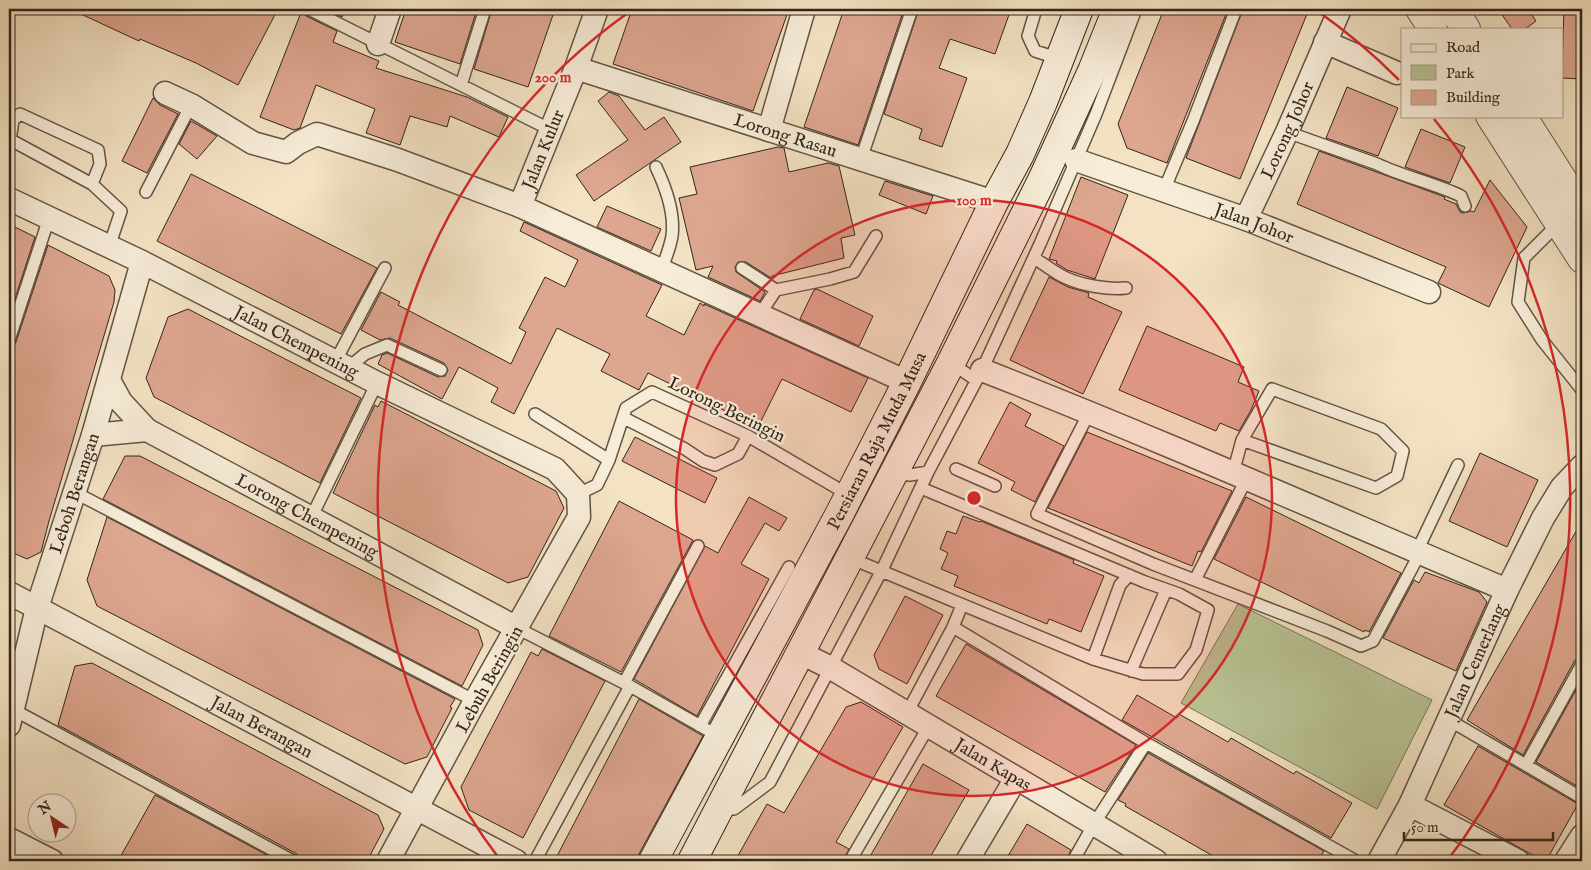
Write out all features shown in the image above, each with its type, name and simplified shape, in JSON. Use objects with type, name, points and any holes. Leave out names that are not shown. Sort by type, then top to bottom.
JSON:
[{"type":"main road","name":"Persiaran Raja Muda Musa","points":[[653,861],[710,732],[850,494],[907,382],[994,202],[1020,154],[1079,9]]},
{"type":"main road","name":"Persiaran Raja Muda Musa","points":[[692,861],[951,363],[1042,180],[1092,71],[1117,9]]},
{"type":"main road","points":[[1420,9],[1432,28]]},
{"type":"main road","points":[[1454,9],[1465,28]]},
{"type":"main road","points":[[1492,118],[1571,216]]},
{"type":"main road","points":[[1523,118],[1571,216],[1582,259]]},
{"type":"street","points":[[378,44],[390,9]]},
{"type":"street","name":"Jalan Kulur","points":[[520,206],[576,68],[597,9]]},
{"type":"street","points":[[769,130],[804,9]]},
{"type":"street","name":"Lorong Johor","points":[[1246,219],[1287,132],[1340,9]]},
{"type":"street","points":[[1326,42],[1397,73]]},
{"type":"street","name":"Lorong Rasau","points":[[576,68],[994,202]]},
{"type":"street","points":[[165,93],[191,105],[253,143],[286,152],[298,143],[317,134],[398,160],[520,206],[907,382]]},
{"type":"street","name":"Jalan Johor","points":[[1076,160],[1246,219],[1429,292]]},
{"type":"street","name":"Jalan Chempening","points":[[9,199],[142,262],[377,383],[555,469],[578,494]]},
{"type":"street","name":"Leboh Berangan","points":[[11,717],[36,608],[93,434],[142,262]]},
{"type":"street","points":[[979,375],[1089,413],[1240,475],[1507,590]]},
{"type":"street","points":[[109,380],[121,402],[147,430]]},
{"type":"street","points":[[93,434],[147,430]]},
{"type":"street","name":"Lorong Chempening","points":[[147,430],[517,628]]},
{"type":"street","name":"Jalan Cemerlang","points":[[1379,861],[1410,805],[1507,590],[1544,518],[1562,487],[1582,466]]},
{"type":"street","name":"Lebuh Beringin","points":[[388,861],[579,517],[578,494]]},
{"type":"street","name":"Jalan Berangan","points":[[9,593],[516,861]]},
{"type":"street","name":"Jalan Kapas","points":[[801,654],[831,668],[1156,861]]},
{"type":"street","points":[[967,861],[1016,778]]},
{"type":"street","points":[[1410,805],[1518,861]]},
{"type":"street","points":[[1566,861],[1582,836]]},
{"type":"street","points":[[9,839],[52,861]]},
{"type":"lane","points":[[309,9],[551,130]]},
{"type":"lane","points":[[461,85],[485,9]]},
{"type":"lane","points":[[861,159],[912,9]]},
{"type":"lane","points":[[1036,9],[1028,36],[1035,51],[1060,59]]},
{"type":"lane","points":[[719,809],[734,809],[770,782],[831,668],[882,570],[928,472],[979,375],[1034,258],[1076,160],[1136,9]]},
{"type":"lane","points":[[1164,190],[1236,9]]},
{"type":"lane","points":[[146,192],[191,105]]},
{"type":"lane","points":[[92,184],[100,164],[98,150],[20,114],[13,120],[9,140],[92,184],[122,211],[109,247]]},
{"type":"lane","points":[[1287,132],[1377,164],[1391,171],[1449,190],[1461,196],[1464,206]]},
{"type":"lane","points":[[656,167],[665,187],[671,214],[672,236],[661,271]]},
{"type":"lane","points":[[1571,216],[1524,258],[1518,302],[1542,340],[1582,390]]},
{"type":"lane","points":[[9,340],[49,218]]},
{"type":"lane","points":[[742,268],[776,290],[830,279],[854,272],[876,236]]},
{"type":"lane","points":[[1034,258],[1065,277],[1115,290],[1126,288]]},
{"type":"lane","points":[[342,365],[385,268]]},
{"type":"lane","points":[[760,314],[776,290]]},
{"type":"lane","points":[[342,365],[387,345],[440,370]]},
{"type":"lane","points":[[951,363],[979,375]]},
{"type":"lane","points":[[311,518],[377,383]]},
{"type":"lane","points":[[1195,580],[1240,475],[1242,440],[1272,389],[1381,429],[1403,451],[1397,476],[1376,488],[1242,440]]},
{"type":"lane","name":"Lorong Beringin","points":[[578,494],[597,485],[609,460],[626,408],[652,392],[748,436],[850,494]]},
{"type":"lane","points":[[1089,413],[1037,514],[1195,580],[1327,630],[1361,646],[1373,641],[1419,552],[1458,465]]},
{"type":"lane","points":[[535,414],[609,460]]},
{"type":"lane","points":[[624,418],[685,449],[702,461],[715,464],[738,454],[748,436]]},
{"type":"lane","points":[[956,469],[995,486]]},
{"type":"lane","points":[[892,474],[910,475],[928,472]]},
{"type":"lane","points":[[850,558],[1093,659],[1131,671],[1143,674],[1178,674],[1196,650],[1208,610],[1178,594],[921,488]]},
{"type":"lane","points":[[74,492],[475,702]]},
{"type":"lane","points":[[535,861],[698,546]]},
{"type":"lane","points":[[517,628],[627,684],[710,732],[789,567]]},
{"type":"lane","points":[[1093,659],[1120,585],[1129,575]]},
{"type":"lane","points":[[1131,671],[1166,590]]},
{"type":"lane","points":[[907,713],[953,627],[962,605]]},
{"type":"lane","points":[[953,627],[1146,743],[1356,861]]},
{"type":"lane","points":[[1526,765],[1582,664]]},
{"type":"lane","points":[[11,717],[294,861]]},
{"type":"lane","points":[[1449,720],[1582,798]]},
{"type":"lane","points":[[850,861],[929,726]]},
{"type":"lane","points":[[1073,861],[1094,824],[1146,743]]},
{"type":"green space","points":[[1238,604],[1432,700],[1377,809],[1181,703]]},
{"type":"building","points":[[70,9],[278,9],[238,85],[196,63],[140,39],[139,41]]},
{"type":"building","points":[[325,9],[346,9],[342,17]]},
{"type":"building","points":[[406,9],[477,9],[460,64],[395,42]]},
{"type":"building","points":[[492,9],[555,9],[528,87],[474,69]]},
{"type":"building","points":[[632,9],[789,9],[753,111],[613,64]]},
{"type":"building","points":[[844,9],[904,9],[858,145],[804,127]]},
{"type":"building","points":[[919,9],[1011,9],[995,54],[950,39],[939,68],[967,78],[942,147],[919,139],[922,129],[884,114]]},
{"type":"building","points":[[1164,9],[1228,9],[1167,163],[1127,148],[1118,124]]},
{"type":"building","points":[[1243,9],[1309,9],[1240,179],[1186,158]]},
{"type":"building","points":[[1498,9],[1528,9],[1536,21],[1526,28],[1511,28]]},
{"type":"building","points":[[1564,9],[1582,9],[1582,79],[1564,78]]},
{"type":"building","points":[[302,10],[306,16],[337,31],[333,42],[379,61],[376,68],[467,97],[508,117],[499,137],[450,116],[447,127],[410,116],[400,145],[366,133],[375,109],[316,85],[300,128],[294,130],[260,117]]},
{"type":"building","points":[[1347,87],[1398,108],[1378,156],[1326,138]]},
{"type":"building","points":[[609,92],[619,96],[645,130],[664,117],[681,142],[594,201],[576,175],[628,140],[598,101]]},
{"type":"building","points":[[153,98],[160,105],[178,114],[147,173],[122,161]]},
{"type":"building","points":[[191,121],[217,136],[197,159],[179,144]]},
{"type":"building","points":[[1421,129],[1465,147],[1450,183],[1405,167]]},
{"type":"building","points":[[778,147],[784,148],[789,172],[828,163],[839,166],[855,235],[841,238],[844,258],[772,276],[771,278],[746,262],[738,262],[735,267],[736,272],[765,292],[760,301],[708,277],[713,266],[696,270],[679,198],[697,194],[690,167]]},
{"type":"building","points":[[1319,151],[1445,197],[1444,199],[1456,204],[1460,212],[1463,213],[1474,212],[1490,180],[1527,227],[1489,307],[1438,283],[1446,267],[1297,204]]},
{"type":"building","points":[[191,174],[377,268],[341,334],[157,241]]},
{"type":"building","points":[[1081,177],[1128,195],[1095,279],[1067,270],[1056,263],[1057,261],[1049,259]]},
{"type":"building","points":[[885,181],[933,196],[926,214],[879,195]]},
{"type":"building","points":[[607,206],[661,229],[651,251],[597,227]]},
{"type":"building","points":[[524,222],[662,285],[646,316],[684,335],[700,303],[868,378],[851,412],[782,379],[758,427],[648,373],[639,390],[601,371],[610,354],[557,328],[514,414],[491,402],[498,388],[459,367],[442,399],[378,364],[382,355],[387,353],[438,377],[445,376],[448,370],[444,363],[390,338],[380,340],[361,330],[381,292],[400,302],[398,305],[511,364],[526,332],[519,328],[545,277],[565,287],[578,260],[520,231]]},
{"type":"building","points":[[9,224],[35,237],[9,317]]},
{"type":"building","points":[[48,245],[109,276],[115,290],[114,302],[41,552],[27,559],[9,551],[9,347],[14,346],[16,342]]},
{"type":"building","points":[[1049,277],[1068,287],[1089,293],[1088,297],[1122,312],[1083,394],[1010,360]]},
{"type":"building","points":[[817,289],[873,316],[859,346],[800,319],[814,290]]},
{"type":"building","points":[[188,309],[361,398],[320,483],[154,397],[146,378],[168,317]]},
{"type":"building","points":[[1147,326],[1244,367],[1238,382],[1259,391],[1239,431],[1220,423],[1216,431],[1119,390]]},
{"type":"building","points":[[381,401],[556,491],[564,508],[528,577],[508,583],[333,493],[375,405],[378,407]]},
{"type":"building","points":[[1010,402],[1031,414],[1025,426],[1064,446],[1035,502],[1011,490],[1015,482],[978,463]]},
{"type":"building","points":[[1087,432],[1232,491],[1201,552],[1198,551],[1192,566],[1048,508]]},
{"type":"building","points":[[635,437],[717,478],[705,503],[622,461]]},
{"type":"building","points":[[1480,453],[1538,480],[1507,547],[1449,521]]},
{"type":"building","points":[[125,456],[140,456],[478,630],[483,645],[462,686],[103,499]]},
{"type":"building","points":[[749,497],[787,518],[779,531],[765,523],[741,564],[769,579],[697,716],[634,679],[705,546],[718,553]]},
{"type":"building","points":[[1246,497],[1401,573],[1369,632],[1365,630],[1364,632],[1214,559]]},
{"type":"building","points":[[619,501],[693,540],[621,672],[549,636]]},
{"type":"building","points":[[963,516],[981,521],[1074,560],[1073,563],[1104,576],[1081,632],[1049,619],[1047,624],[954,586],[958,576],[941,569],[948,553],[940,549],[947,531],[956,534]]},
{"type":"building","points":[[107,517],[455,699],[427,757],[405,764],[97,606],[87,580]]},
{"type":"building","points":[[1582,521],[1582,657],[1575,660],[1523,755],[1467,720]]},
{"type":"building","points":[[1425,572],[1479,592],[1487,602],[1456,671],[1383,638],[1414,580],[1419,583]]},
{"type":"building","points":[[905,596],[943,615],[907,684],[879,669],[874,655]]},
{"type":"building","points":[[966,644],[1136,745],[1105,792],[936,696]]},
{"type":"building","points":[[542,649],[605,681],[523,838],[469,810],[461,787],[531,652],[538,656]]},
{"type":"building","points":[[92,663],[378,815],[384,829],[367,861],[300,861],[297,854],[58,725],[75,666]]},
{"type":"building","points":[[1582,679],[1582,789],[1536,762]]},
{"type":"building","points":[[1137,695],[1177,718],[1179,714],[1228,742],[1231,738],[1294,774],[1296,771],[1352,803],[1331,838],[1122,720]]},
{"type":"building","points":[[639,699],[703,736],[637,861],[567,861],[557,856]]},
{"type":"building","points":[[861,702],[903,727],[836,842],[849,849],[843,861],[735,861],[767,804],[784,813],[846,707]]},
{"type":"building","points":[[1478,746],[1578,804],[1546,861],[1444,805]]},
{"type":"building","points":[[1148,753],[1324,851],[1318,861],[1222,861],[1125,806],[1126,804],[1118,800]]},
{"type":"building","points":[[923,764],[969,790],[928,861],[859,861],[862,856],[868,860]]},
{"type":"building","points":[[155,795],[278,861],[118,861]]},
{"type":"building","points":[[1027,824],[1071,850],[1066,861],[1005,861]]}]
